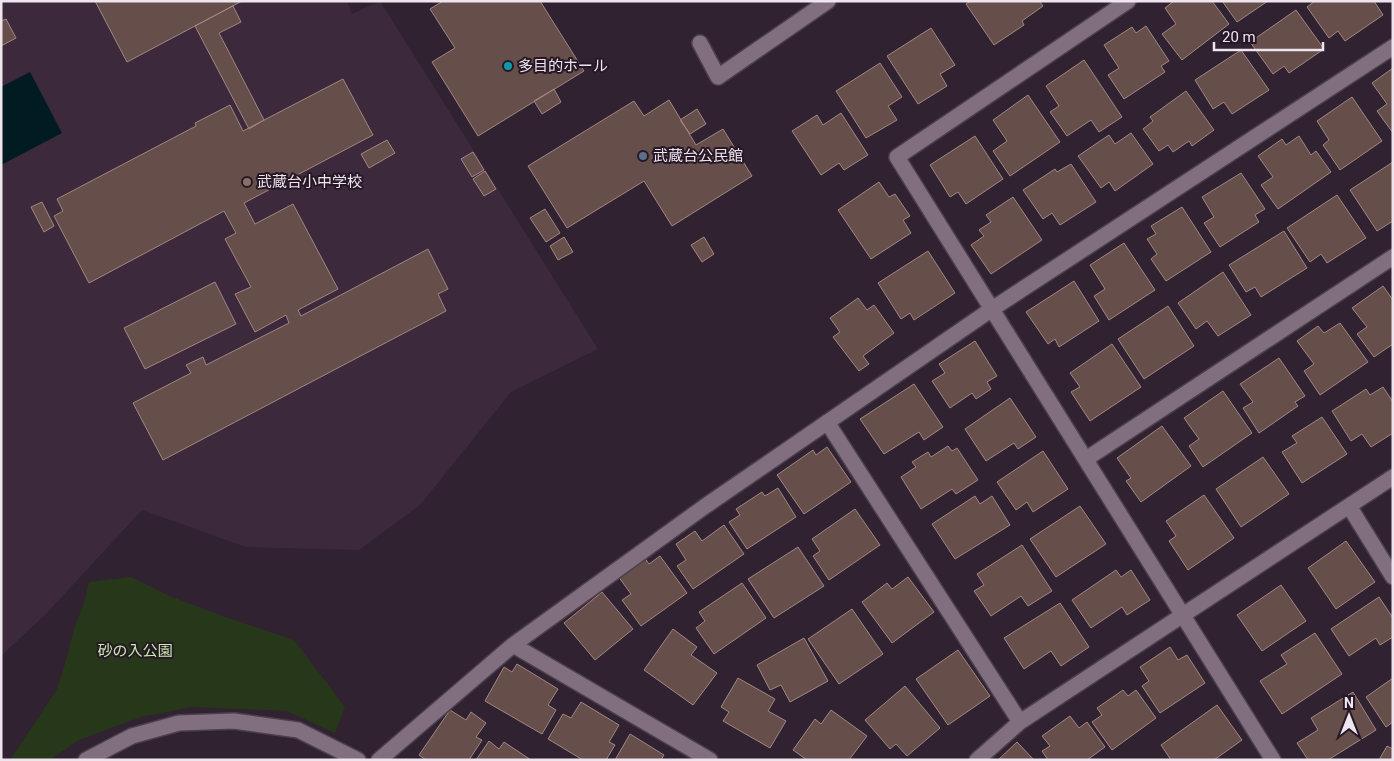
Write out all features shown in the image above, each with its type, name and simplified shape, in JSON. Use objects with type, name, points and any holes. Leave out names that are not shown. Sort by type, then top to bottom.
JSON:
[{"type":"street","points":[[700,44],[718,77],[828,1]]},
{"type":"street","points":[[1128,1],[897,157],[1273,760]]},
{"type":"street","points":[[379,760],[513,645],[704,507],[992,309],[1393,47]]},
{"type":"street","points":[[1086,459],[1393,257]]},
{"type":"street","points":[[827,422],[1020,722]]},
{"type":"street","points":[[977,760],[1020,722],[1393,477]]},
{"type":"street","points":[[1349,506],[1393,577]]},
{"type":"street","points":[[513,645],[710,760]]},
{"type":"street","points":[[86,760],[132,736],[180,723],[234,720],[298,730],[358,760]]},
{"type":"shaded area","name":"武蔵台小中学校","points":[[1,1],[347,1],[352,14],[380,1],[598,349],[511,392],[420,505],[359,550],[246,547],[142,510],[45,615],[1,656]]},
{"type":"shaded area","points":[[30,72],[62,133],[1,165],[1,87]]},
{"type":"green space","name":"砂の入公園","points":[[131,577],[169,596],[294,640],[345,707],[335,733],[287,711],[192,707],[141,717],[79,740],[50,760],[12,760],[12,757],[57,689],[89,582]]},
{"type":"building","points":[[95,1],[242,1],[127,62]]},
{"type":"building","name":"多目的ホール","points":[[443,1],[540,1],[584,71],[478,136],[432,62],[455,48],[430,9]]},
{"type":"building","points":[[971,1],[1039,1],[1043,6],[1022,21],[1024,25],[994,45],[966,4]]},
{"type":"building","points":[[1174,1],[1212,1],[1229,24],[1182,60],[1162,34],[1176,24],[1165,8]]},
{"type":"building","points":[[1222,1],[1268,1],[1237,22]]},
{"type":"building","points":[[1315,1],[1374,1],[1383,15],[1345,41],[1338,31],[1329,38],[1307,7]]},
{"type":"building","points":[[233,6],[241,22],[219,33],[264,120],[249,129],[195,26]]},
{"type":"building","points":[[1296,10],[1324,49],[1289,73],[1284,66],[1273,74],[1250,42]]},
{"type":"building","points":[[6,19],[16,38],[1,46],[1,21]]},
{"type":"building","points":[[1146,26],[1169,61],[1161,66],[1165,72],[1124,99],[1108,75],[1119,68],[1104,45],[1132,27],[1136,33]]},
{"type":"building","points":[[931,28],[955,65],[940,74],[947,86],[918,104],[887,56]]},
{"type":"building","points":[[1241,50],[1269,90],[1232,114],[1224,102],[1213,109],[1195,80]]},
{"type":"building","points":[[1084,60],[1122,117],[1099,132],[1091,120],[1067,136],[1050,112],[1059,106],[1046,86]]},
{"type":"building","points":[[880,63],[902,97],[888,106],[897,120],[866,138],[836,91]]},
{"type":"building","points":[[1393,68],[1393,133],[1377,111],[1387,104],[1372,83]]},
{"type":"building","points":[[343,79],[373,135],[244,203],[255,224],[293,204],[338,289],[298,310],[301,316],[428,249],[448,289],[438,294],[446,311],[163,460],[133,403],[191,373],[186,365],[203,357],[206,365],[289,323],[286,315],[255,332],[235,294],[251,287],[225,239],[236,233],[224,211],[89,283],[54,216],[63,211],[57,199],[196,126],[195,123],[230,105],[243,131]]},
{"type":"building","points":[[554,89],[561,102],[542,114],[534,101]]},
{"type":"building","points":[[1186,91],[1214,130],[1192,146],[1189,141],[1173,152],[1168,145],[1159,151],[1143,129],[1153,121],[1150,117]]},
{"type":"building","points":[[1028,95],[1060,142],[1010,176],[993,151],[1007,141],[993,120]]},
{"type":"building","points":[[1352,97],[1382,141],[1340,170],[1323,145],[1329,140],[1317,121]]},
{"type":"building","name":"武蔵台公民館","points":[[669,100],[696,145],[723,129],[752,176],[672,226],[644,181],[567,228],[528,166],[634,101],[644,116]]},
{"type":"building","points":[[697,109],[706,124],[690,134],[680,120]]},
{"type":"building","points":[[841,113],[868,155],[844,170],[839,163],[821,175],[792,131],[817,115],[823,125]]},
{"type":"building","points":[[1131,133],[1153,164],[1115,191],[1109,182],[1101,188],[1078,156],[1109,135],[1115,144]]},
{"type":"building","points":[[975,136],[1003,179],[966,204],[958,192],[950,197],[930,165]]},
{"type":"building","points":[[1299,136],[1311,155],[1316,151],[1331,172],[1278,209],[1261,185],[1273,177],[1258,156],[1282,139],[1286,145]]},
{"type":"building","points":[[387,140],[395,153],[369,168],[361,154]]},
{"type":"building","points":[[473,152],[484,170],[472,177],[461,159]]},
{"type":"building","points":[[1393,162],[1393,221],[1377,231],[1350,190]]},
{"type":"building","points":[[1071,164],[1096,202],[1060,225],[1052,213],[1043,219],[1023,190],[1055,169],[1057,172]]},
{"type":"building","points":[[485,171],[496,189],[484,196],[473,179]]},
{"type":"building","points":[[1241,173],[1265,209],[1255,215],[1259,222],[1220,247],[1204,223],[1214,217],[1202,197]]},
{"type":"building","points":[[879,182],[889,197],[895,194],[910,216],[903,220],[911,233],[871,259],[838,210]]},
{"type":"building","points":[[1337,195],[1366,238],[1327,263],[1321,254],[1310,262],[1287,228]]},
{"type":"building","points":[[1013,197],[1042,240],[991,274],[971,245],[984,236],[979,230],[991,222],[986,215]]},
{"type":"building","points":[[42,202],[54,226],[44,232],[31,207]]},
{"type":"building","points":[[1182,207],[1211,252],[1166,281],[1151,259],[1157,254],[1147,239],[1156,234],[1151,226]]},
{"type":"building","points":[[545,209],[560,233],[546,242],[530,218]]},
{"type":"building","points":[[1284,231],[1307,268],[1261,297],[1255,287],[1246,292],[1229,265]]},
{"type":"building","points":[[564,237],[573,252],[558,260],[550,246]]},
{"type":"building","points":[[704,237],[714,254],[702,262],[691,245]]},
{"type":"building","points":[[1124,243],[1155,290],[1109,320],[1094,296],[1105,289],[1090,265]]},
{"type":"building","points":[[928,251],[955,293],[914,320],[910,313],[901,319],[878,283]]},
{"type":"building","points":[[1223,272],[1251,315],[1218,336],[1207,321],[1196,329],[1178,303]]},
{"type":"building","points":[[1074,281],[1099,321],[1059,347],[1055,339],[1048,344],[1026,312]]},
{"type":"building","points":[[215,282],[236,324],[145,369],[124,328]]},
{"type":"building","points":[[1383,286],[1393,300],[1393,344],[1374,357],[1357,334],[1367,327],[1352,308]]},
{"type":"building","points":[[858,298],[867,310],[874,305],[894,333],[863,356],[869,364],[859,371],[833,337],[840,332],[830,318]]},
{"type":"building","points":[[1168,306],[1194,346],[1144,379],[1118,339]]},
{"type":"building","points":[[1340,323],[1368,362],[1320,395],[1304,371],[1314,364],[1297,341],[1318,326],[1324,333]]},
{"type":"building","points":[[975,341],[997,376],[987,382],[991,389],[976,399],[972,393],[950,408],[932,381],[945,373],[939,364]]},
{"type":"building","points":[[1112,344],[1141,387],[1090,421],[1071,392],[1080,387],[1070,373]]},
{"type":"building","points":[[1279,358],[1305,396],[1295,402],[1298,406],[1259,433],[1243,408],[1253,402],[1240,384]]},
{"type":"building","points":[[914,384],[943,427],[924,440],[919,432],[884,454],[860,419]]},
{"type":"building","points":[[1383,387],[1393,402],[1393,433],[1371,447],[1362,434],[1351,441],[1332,411],[1366,389],[1370,395]]},
{"type":"building","points":[[1223,391],[1252,433],[1203,467],[1189,446],[1199,439],[1184,418]]},
{"type":"building","points":[[1010,398],[1036,437],[1018,449],[1014,443],[986,461],[965,429]]},
{"type":"building","points":[[1322,417],[1347,454],[1302,483],[1282,452],[1297,443],[1292,436]]},
{"type":"building","points":[[1162,426],[1191,466],[1141,502],[1126,481],[1131,478],[1117,458]]},
{"type":"building","points":[[948,446],[952,451],[957,448],[978,480],[956,494],[952,489],[921,509],[901,477],[916,467],[912,462],[928,452],[931,457]]},
{"type":"building","points":[[827,447],[851,482],[804,514],[777,475],[813,450],[816,455]]},
{"type":"building","points":[[1043,451],[1068,489],[1033,512],[1027,502],[1016,510],[997,482]]},
{"type":"building","points":[[1263,457],[1289,494],[1241,527],[1216,489]]},
{"type":"building","points":[[778,488],[796,517],[747,549],[729,522],[740,515],[736,509],[762,492],[765,496]]},
{"type":"building","points":[[1204,495],[1234,538],[1188,570],[1169,541],[1176,536],[1166,521]]},
{"type":"building","points":[[975,496],[980,504],[992,496],[1010,525],[955,559],[932,524]]},
{"type":"building","points":[[1080,506],[1106,544],[1056,577],[1030,539]]},
{"type":"building","points":[[855,509],[880,545],[829,580],[813,556],[820,551],[812,539]]},
{"type":"building","points":[[724,525],[744,554],[693,589],[677,566],[686,560],[676,544],[695,531],[702,541]]},
{"type":"building","points":[[1346,541],[1375,582],[1336,609],[1308,568]]},
{"type":"building","points":[[1022,545],[1052,591],[1028,606],[1021,596],[991,616],[974,591],[984,585],[977,574]]},
{"type":"building","points":[[798,547],[824,586],[774,618],[748,579]]},
{"type":"building","points":[[660,556],[687,593],[641,626],[622,600],[631,594],[618,576],[644,557],[649,564]]},
{"type":"building","points":[[1116,570],[1121,577],[1131,570],[1150,600],[1127,615],[1122,607],[1091,628],[1072,600]]},
{"type":"building","points":[[908,577],[934,612],[892,643],[862,602],[887,583],[892,589]]},
{"type":"building","points":[[742,583],[766,618],[714,654],[696,628],[705,621],[699,612]]},
{"type":"building","points":[[1281,585],[1306,621],[1262,651],[1237,615]]},
{"type":"building","points":[[602,592],[633,629],[595,660],[564,623]]},
{"type":"building","points":[[1379,597],[1393,618],[1393,637],[1380,645],[1376,638],[1349,656],[1331,629]]},
{"type":"building","points":[[1060,603],[1089,647],[1061,666],[1051,651],[1024,669],[1004,638]]},
{"type":"building","points":[[852,609],[883,654],[839,684],[808,639]]},
{"type":"building","points":[[673,629],[697,647],[691,655],[717,673],[693,705],[644,670]]},
{"type":"building","points":[[1315,633],[1342,674],[1282,714],[1260,681],[1287,664],[1281,655]]},
{"type":"building","points":[[804,638],[828,681],[790,702],[781,685],[770,690],[757,665]]},
{"type":"building","points":[[1170,647],[1178,660],[1187,655],[1205,683],[1160,713],[1142,686],[1149,681],[1140,667]]},
{"type":"building","points":[[958,650],[990,696],[948,725],[916,679]]},
{"type":"building","points":[[517,664],[558,689],[548,705],[556,710],[542,734],[485,701],[504,667],[512,672]]},
{"type":"building","points":[[738,678],[775,699],[768,711],[786,721],[770,748],[723,721],[729,712],[721,707]]},
{"type":"building","points":[[1393,678],[1393,722],[1386,727],[1366,697]]},
{"type":"building","points":[[905,686],[940,728],[907,756],[896,744],[890,749],[865,720]]},
{"type":"building","points":[[1123,690],[1128,696],[1136,690],[1156,718],[1112,750],[1092,722],[1102,715],[1097,708]]},
{"type":"building","points":[[1353,692],[1376,730],[1328,760],[1308,760],[1297,743],[1318,730],[1311,718]]},
{"type":"building","points":[[581,702],[619,725],[609,742],[615,745],[606,760],[583,760],[548,739],[563,714],[571,718]]},
{"type":"building","points":[[1217,705],[1242,740],[1214,760],[1171,760],[1161,745]]},
{"type":"building","points":[[450,710],[466,720],[471,712],[486,723],[476,737],[482,740],[469,760],[426,760],[419,755]]},
{"type":"building","points":[[831,710],[867,736],[849,760],[807,760],[793,750],[815,719],[821,724]]},
{"type":"building","points":[[1070,716],[1079,728],[1087,722],[1105,747],[1087,760],[1048,760],[1042,751],[1050,746],[1042,736]]},
{"type":"building","points":[[630,734],[664,755],[661,760],[615,760]]},
{"type":"building","points":[[489,741],[499,749],[504,742],[531,760],[476,760]]},
{"type":"building","points":[[1017,742],[1034,760],[998,760]]},
{"type":"building","points":[[1387,746],[1393,749],[1393,760],[1379,760]]},
{"type":"place","name":"多目的ホール","points":[[508,66]]},
{"type":"place","name":"武蔵台公民館","points":[[643,156]]},
{"type":"place","name":"武蔵台小中学校","points":[[247,182]]}]
